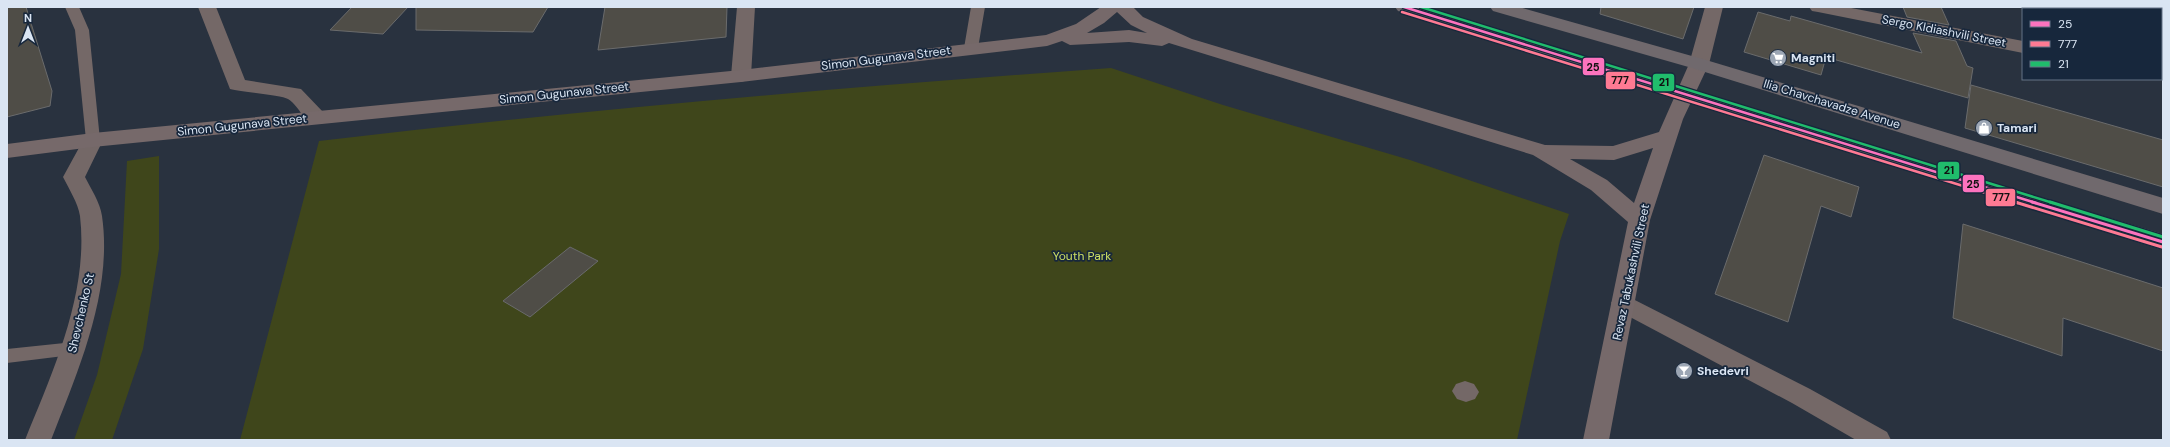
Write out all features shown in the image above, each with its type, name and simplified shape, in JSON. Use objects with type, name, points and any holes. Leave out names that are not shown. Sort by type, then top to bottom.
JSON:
[{"type":"main road","name":"Simon Gugunava Street","points":[[7,151],[93,140],[741,76],[1047,40],[1088,26],[1101,18],[1112,7]]},
{"type":"main road","points":[[1123,7],[1137,21],[1186,43],[1540,150],[1599,185],[1639,220]]},
{"type":"main road","points":[[1404,7],[1683,95],[2163,242]]},
{"type":"main road","name":"Ilia Chavchavadze Avenue","points":[[1499,7],[1699,64],[2163,206]]},
{"type":"main road","points":[[1047,40],[1129,36],[1186,43]]},
{"type":"main road","name":"Revaz Tabukashvili Street","points":[[1596,440],[1624,303],[1639,220],[1667,136],[1683,95],[1699,64]]},
{"type":"main road","points":[[1540,150],[1614,153],[1667,136]]},
{"type":"street","points":[[207,7],[237,85],[294,93],[317,118]]},
{"type":"street","points":[[741,76],[746,7]]},
{"type":"street","points":[[1699,64],[1714,7]]},
{"type":"street","name":"Sergo Kldiashvili Street","points":[[1818,7],[2022,47]]},
{"type":"street","name":"Shevchenko St","points":[[38,440],[74,349],[91,272],[91,215],[74,177],[93,140]]},
{"type":"street","points":[[1624,303],[1801,396],[1878,440]]},
{"type":"lane","points":[[72,7],[82,30],[93,140]]},
{"type":"lane","points":[[971,48],[978,7]]},
{"type":"lane","points":[[7,356],[74,349]]},
{"type":"green space","name":"Youth Park","points":[[1111,68],[1223,105],[1410,160],[1569,214],[1560,241],[1517,440],[240,440],[319,141],[615,109],[912,83]]},
{"type":"green space","points":[[159,156],[159,249],[143,349],[112,440],[74,440],[97,375],[121,274],[127,161]]},
{"type":"building","points":[[7,7],[26,7],[52,91],[50,106],[7,117]]},
{"type":"building","points":[[352,7],[408,7],[383,34],[330,30]]},
{"type":"building","points":[[416,7],[548,7],[533,32],[416,30]]},
{"type":"building","points":[[605,7],[727,7],[726,37],[598,50]]},
{"type":"building","points":[[1601,7],[1694,7],[1683,39],[1600,14]]},
{"type":"building","points":[[1903,7],[1941,7],[1949,25],[1907,17]]},
{"type":"building","points":[[1758,12],[1790,21],[1791,16],[1922,53],[1913,33],[1956,41],[1967,66],[1973,68],[1968,98],[1826,57],[1821,75],[1744,52]]},
{"type":"building","points":[[1971,85],[2163,140],[2163,187],[1965,128]]},
{"type":"building","points":[[1764,155],[1859,187],[1851,217],[1821,206],[1788,322],[1715,294]]},
{"type":"building","points":[[1963,224],[2163,288],[2163,351],[2063,318],[2062,356],[1953,318]]},
{"type":"building","points":[[570,247],[598,261],[530,317],[503,301]]},
{"type":"transit line","name":"25","points":[[1404,7],[1683,95],[2163,242]]},
{"type":"transit line","name":"21","points":[[1421,7],[2163,237]]},
{"type":"transit line","name":"777","points":[[1402,12],[1682,100],[2162,247]]},
{"type":"place","name":"Magniti","points":[[1778,58]]},
{"type":"place","name":"Tamari","points":[[1984,128]]},
{"type":"place","name":"Shedevri","points":[[1684,371]]}]
